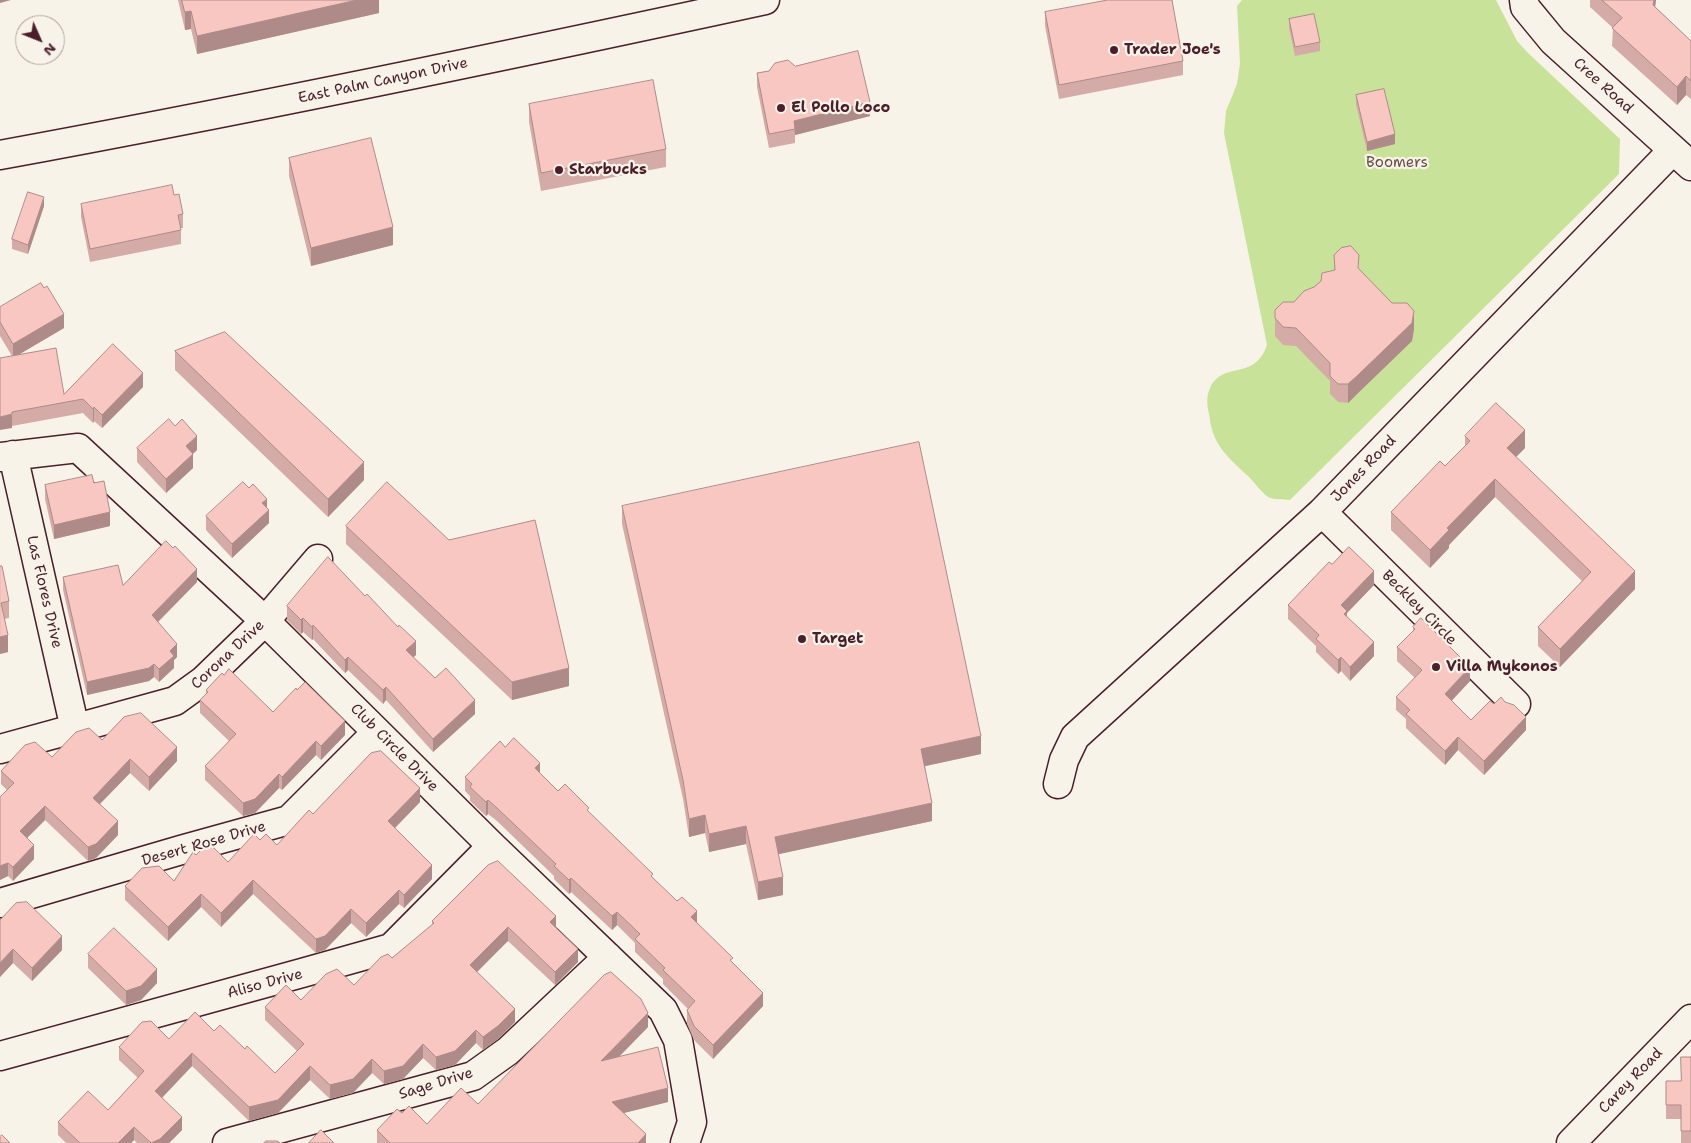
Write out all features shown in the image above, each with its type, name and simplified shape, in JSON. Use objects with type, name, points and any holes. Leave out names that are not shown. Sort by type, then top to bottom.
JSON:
[{"type":"street","name":"East Palm Canyon Drive","points":[[0,155],[271,104],[546,48],[682,9],[765,0]]},
{"type":"street","name":"Cree Road","points":[[1524,0],[1526,7],[1554,41],[1682,158]]},
{"type":"street","name":"Jones Road","points":[[1058,784],[1064,760],[1075,736],[1322,512],[1682,158]]},
{"type":"street","name":"Club Circle Drive","points":[[6,456],[78,448],[265,621],[492,846],[663,1010],[678,1040],[692,1122],[685,1143]]},
{"type":"street","name":"Las Flores Drive","points":[[6,456],[75,729]]},
{"type":"street","name":"Beckley Circle","points":[[1322,512],[1516,704]]},
{"type":"street","name":"Corona Drive","points":[[0,749],[175,700],[204,680],[265,621],[318,559]]},
{"type":"street","name":"Desert Rose Drive","points":[[0,903],[289,820],[377,732]]},
{"type":"street","name":"Aliso Drive","points":[[0,1056],[391,948],[492,846]]},
{"type":"street","name":"Sage Drive","points":[[227,1143],[473,1076],[508,1050],[608,957]]},
{"type":"street","name":"Carey Road","points":[[1571,1143],[1691,1019]]},
{"type":"green space","name":"Boomers","points":[[1242,0],[1496,0],[1517,41],[1620,139],[1619,174],[1290,500],[1268,497],[1228,457],[1219,446],[1213,433],[1207,404],[1210,388],[1216,380],[1223,375],[1254,363],[1261,356],[1267,345],[1224,133],[1226,111],[1237,84],[1240,63],[1237,6]]},
{"type":"building","points":[[182,0],[357,0],[197,36],[191,11],[185,12]]},
{"type":"building","name":"Trader Joe's","points":[[1108,0],[1172,0],[1183,61],[1059,85],[1045,12]]},
{"type":"building","points":[[1602,0],[1654,0],[1653,5],[1691,41],[1691,81],[1686,76],[1677,87],[1612,28],[1622,18]]},
{"type":"building","points":[[1314,14],[1320,42],[1295,47],[1289,19]]},
{"type":"building","points":[[858,51],[870,102],[794,121],[795,129],[769,134],[757,73],[769,71],[775,63],[788,60],[795,66]]},
{"type":"building","points":[[653,80],[666,149],[541,173],[529,104]]},
{"type":"building","points":[[1384,89],[1395,134],[1367,142],[1356,95]]},
{"type":"building","points":[[371,138],[393,227],[311,248],[289,158]]},
{"type":"building","points":[[172,185],[174,195],[179,194],[183,214],[178,215],[181,230],[90,249],[81,204]]},
{"type":"building","points":[[28,192],[44,197],[28,245],[12,239]]},
{"type":"building","points":[[1351,246],[1359,255],[1358,268],[1392,303],[1407,303],[1414,311],[1412,323],[1357,376],[1348,384],[1338,384],[1330,376],[1330,363],[1296,328],[1283,327],[1275,318],[1275,310],[1283,302],[1294,302],[1304,291],[1314,287],[1321,281],[1322,273],[1335,270],[1334,255],[1341,248]]},
{"type":"building","points":[[41,283],[44,288],[47,286],[64,314],[13,344],[0,322],[0,307]]},
{"type":"building","points":[[225,332],[364,462],[328,499],[175,351]]},
{"type":"building","points":[[113,344],[143,373],[102,415],[83,399],[12,412],[12,414],[0,417],[0,358],[56,348],[64,394]]},
{"type":"building","points":[[1496,403],[1525,430],[1507,448],[1635,571],[1560,649],[1538,627],[1591,572],[1495,479],[1447,528],[1449,530],[1430,550],[1391,512],[1440,461],[1445,466],[1470,441],[1465,436]]},
{"type":"building","points":[[169,419],[175,426],[182,419],[197,436],[186,446],[193,454],[166,479],[137,448]]},
{"type":"building","name":"Target","points":[[919,442],[981,736],[921,749],[932,803],[775,837],[783,877],[758,882],[746,826],[709,834],[705,815],[689,819],[683,780],[622,506]]},
{"type":"building","points":[[92,475],[94,483],[104,481],[110,512],[54,525],[45,485]]},
{"type":"building","points":[[243,482],[249,488],[253,484],[267,499],[262,503],[269,510],[232,544],[206,516]]},
{"type":"building","points":[[387,482],[449,540],[535,520],[569,668],[512,682],[346,526]]},
{"type":"building","points":[[166,541],[173,548],[175,546],[197,569],[152,615],[177,644],[170,651],[174,656],[159,669],[154,664],[149,668],[87,682],[63,577],[118,565],[123,585]]},
{"type":"building","points":[[1349,547],[1374,571],[1341,605],[1347,611],[1344,614],[1374,642],[1350,667],[1341,657],[1338,660],[1316,639],[1319,635],[1288,605],[1329,562],[1332,564]]},
{"type":"building","points":[[328,557],[365,596],[367,594],[398,627],[399,625],[416,641],[406,650],[435,678],[446,668],[475,700],[433,739],[386,687],[383,690],[348,657],[345,660],[313,625],[312,627],[303,618],[301,620],[287,606]]},
{"type":"building","points":[[0,566],[2,566],[9,601],[1,603],[8,635],[0,637]]},
{"type":"building","points":[[1421,618],[1470,667],[1445,694],[1471,720],[1490,701],[1494,704],[1501,697],[1505,702],[1514,705],[1526,717],[1484,761],[1458,737],[1445,751],[1406,714],[1410,710],[1396,697],[1422,670],[1397,647],[1415,629],[1413,627]]},
{"type":"building","points":[[229,669],[273,712],[296,688],[297,690],[305,682],[345,721],[321,746],[316,741],[282,777],[279,774],[255,799],[243,803],[205,766],[236,734],[200,700],[208,692],[206,690],[222,673],[224,675]]},
{"type":"building","points":[[141,713],[177,747],[149,777],[130,759],[93,798],[118,821],[96,844],[88,847],[45,806],[20,831],[34,845],[13,867],[8,863],[0,866],[0,797],[14,783],[1,771],[25,745],[35,742],[52,757],[76,732],[89,728],[102,740],[124,717]]},
{"type":"building","points":[[514,738],[540,763],[535,768],[558,791],[565,784],[589,808],[587,810],[653,874],[651,876],[677,901],[682,897],[697,911],[691,917],[733,958],[730,960],[763,993],[713,1045],[694,1026],[687,1010],[695,1001],[635,939],[640,934],[617,912],[612,916],[571,878],[569,880],[554,866],[556,864],[497,808],[488,800],[486,802],[470,787],[472,784],[465,777],[500,741],[505,747]]},
{"type":"building","points":[[381,751],[420,788],[388,821],[432,865],[404,895],[399,890],[366,923],[351,909],[325,936],[316,939],[253,880],[221,913],[201,894],[168,927],[125,886],[142,868],[159,866],[174,881],[193,852],[196,855],[206,845],[208,848],[211,845],[228,862],[254,834],[260,840],[266,834],[277,845],[309,810],[313,814],[371,753]]},
{"type":"building","points":[[498,861],[556,916],[550,922],[578,949],[555,972],[508,927],[470,965],[515,1009],[498,1026],[483,1037],[476,1030],[455,1051],[436,1057],[423,1044],[403,1066],[384,1071],[372,1059],[353,1079],[330,1085],[310,1066],[278,1100],[249,1107],[192,1053],[155,1091],[182,1117],[160,1139],[151,1143],[134,1127],[118,1143],[80,1143],[58,1122],[88,1091],[108,1110],[144,1071],[119,1047],[142,1022],[151,1021],[169,1039],[195,1012],[214,1031],[220,1025],[245,1049],[247,1046],[275,1073],[304,1044],[265,1007],[286,985],[301,1000],[326,974],[337,969],[354,985],[381,957],[388,954],[392,958],[434,923],[432,921],[488,865]]},
{"type":"building","points":[[27,902],[62,936],[32,968],[13,949],[0,963],[0,920],[16,903]]},
{"type":"building","points":[[114,928],[157,969],[141,986],[126,991],[88,954]]},
{"type":"building","points":[[611,972],[641,999],[648,1013],[601,1061],[658,1047],[668,1088],[612,1102],[646,1134],[638,1143],[390,1143],[377,1130],[397,1109],[402,1113],[409,1106],[427,1124],[461,1088],[478,1104],[604,975]]},
{"type":"building","points":[[1681,1057],[1691,1057],[1691,1131],[1681,1131],[1681,1105],[1666,1105],[1666,1081],[1681,1081]]},
{"type":"building","points":[[321,1130],[334,1143],[309,1143]]},
{"type":"building","points":[[2,1135],[10,1143],[0,1143]]},
{"type":"building","points":[[266,1141],[277,1141],[280,1143],[264,1143]]},
{"type":"place","name":"Trader Joe's","points":[[1114,50]]},
{"type":"place","name":"El Pollo Loco","points":[[781,108]]},
{"type":"place","name":"Starbucks","points":[[559,170]]},
{"type":"place","name":"Target","points":[[802,639]]},
{"type":"place","name":"Villa Mykonos","points":[[1436,667]]}]
